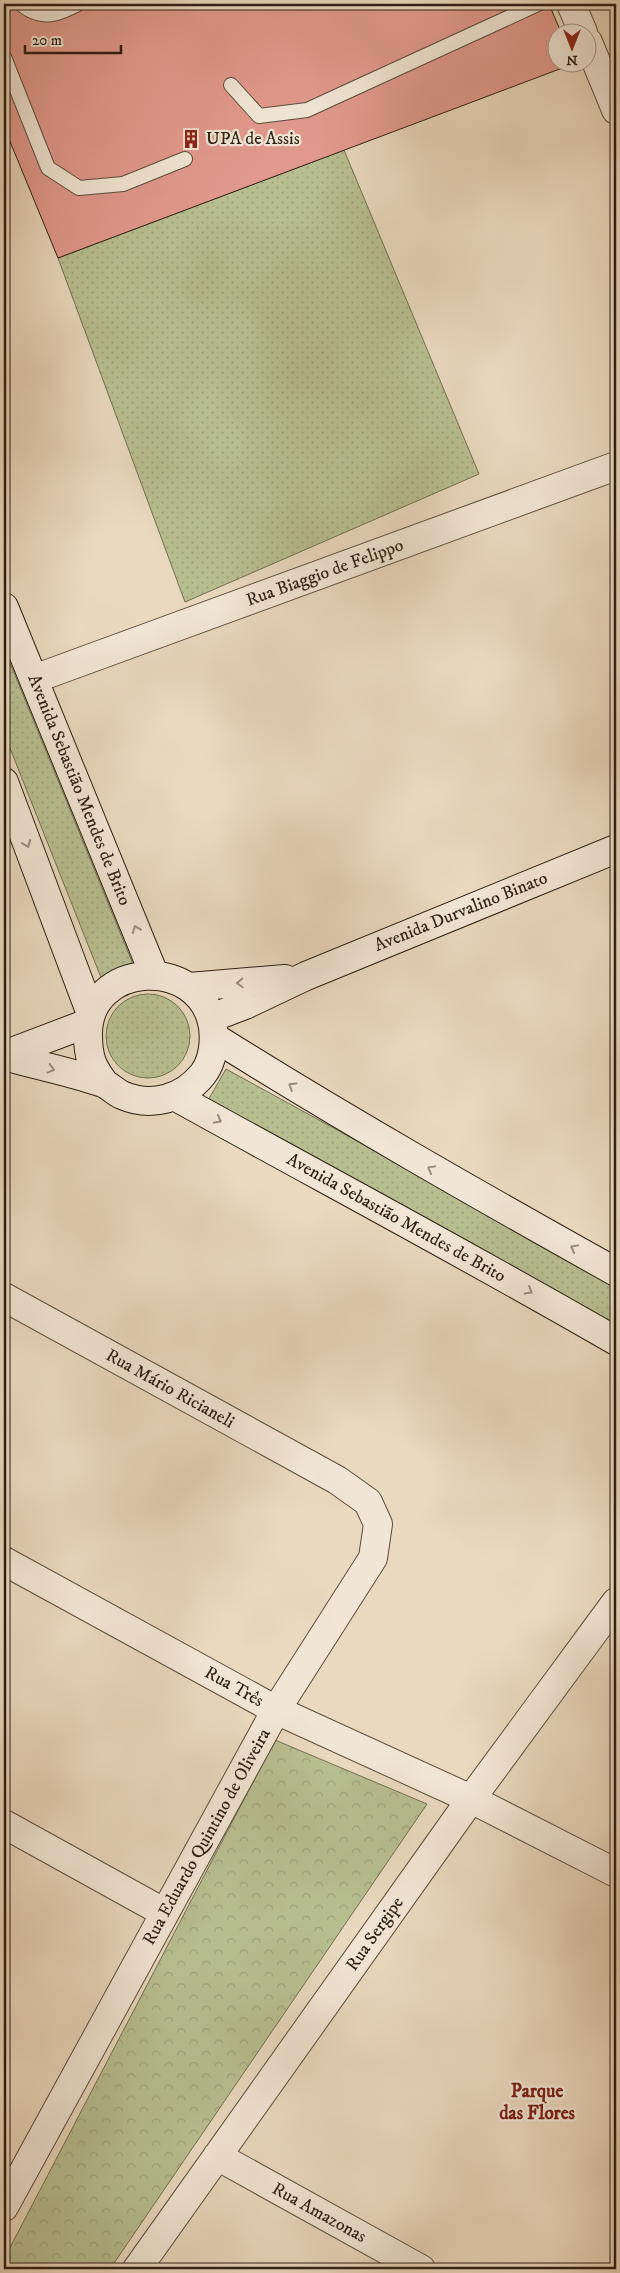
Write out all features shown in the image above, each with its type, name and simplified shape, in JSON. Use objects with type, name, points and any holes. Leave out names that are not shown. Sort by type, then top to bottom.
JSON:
[{"type":"street","points":[[571,4],[579,22]]},
{"type":"street","points":[[598,64],[614,98]]},
{"type":"street","name":"Rua Biaggio de Felippo","points":[[34,679],[616,466]]},
{"type":"street","name":"Avenida Sebastião Mendes de Brito","points":[[4,607],[154,974]]},
{"type":"street","points":[[4,782],[89,1018],[88,1050],[94,1069],[105,1084],[120,1095],[138,1101],[157,1102],[176,1096],[192,1087],[204,1073],[212,1056],[213,1028],[202,1001],[189,987],[172,978],[154,974],[134,976],[116,984],[100,997],[89,1018],[4,1055]]},
{"type":"street","name":"Avenida Durvalino Binato","points":[[213,1028],[245,1005],[306,976],[616,849]]},
{"type":"street","name":"Avenida Durvalino Binato","points":[[189,987],[260,982],[306,976]]},
{"type":"street","points":[[213,1028],[321,1104],[428,1167],[616,1272]]},
{"type":"street","points":[[4,1055],[105,1084]]},
{"type":"street","name":"Avenida Sebastião Mendes de Brito","points":[[176,1096],[369,1205],[498,1273],[616,1341]]},
{"type":"street","name":"Rua Mário Ricianeli","points":[[4,1297],[337,1480]]},
{"type":"street","name":"Rua Eduardo Quintino de Oliveira","points":[[4,2207],[276,1710],[373,1558],[378,1524],[368,1502],[337,1480]]},
{"type":"street","name":"Rua Três","points":[[4,1561],[276,1710],[471,1799],[616,1873]]},
{"type":"street","name":"Rua Sergipe","points":[[137,2269],[471,1799],[616,1602]]},
{"type":"street","points":[[4,1824],[165,1913]]},
{"type":"street","name":"Rua Amazonas","points":[[217,2156],[422,2269]]},
{"type":"lane","points":[[22,4],[24,7],[43,16],[58,14],[78,4]]},
{"type":"lane","points":[[232,85],[259,116],[307,110],[538,4]]},
{"type":"lane","points":[[4,57],[48,168],[79,188],[123,184],[185,159]]},
{"type":"green space","points":[[344,150],[479,474],[185,602],[58,258]]},
{"type":"green space","points":[[4,648],[135,969],[102,980],[4,733]]},
{"type":"green space","points":[[140,994],[156,994],[172,1001],[183,1012],[190,1028],[187,1052],[178,1066],[172,1071],[156,1078],[140,1078],[124,1071],[113,1060],[106,1044],[106,1028],[113,1012],[124,1001]]},
{"type":"green space","points":[[226,1069],[616,1283],[616,1327],[207,1102]]},
{"type":"green space","points":[[275,1740],[427,1804],[110,2269],[4,2269],[4,2259]]},
{"type":"building","name":"UPA de Assis","points":[[4,4],[549,4],[557,22],[548,22],[548,72],[552,72],[58,258],[4,127]]},
{"type":"place","name":"UPA de Assis","points":[[191,139]]},
{"type":"district","name":"Parque das Flores","points":[[537,2102]]}]
